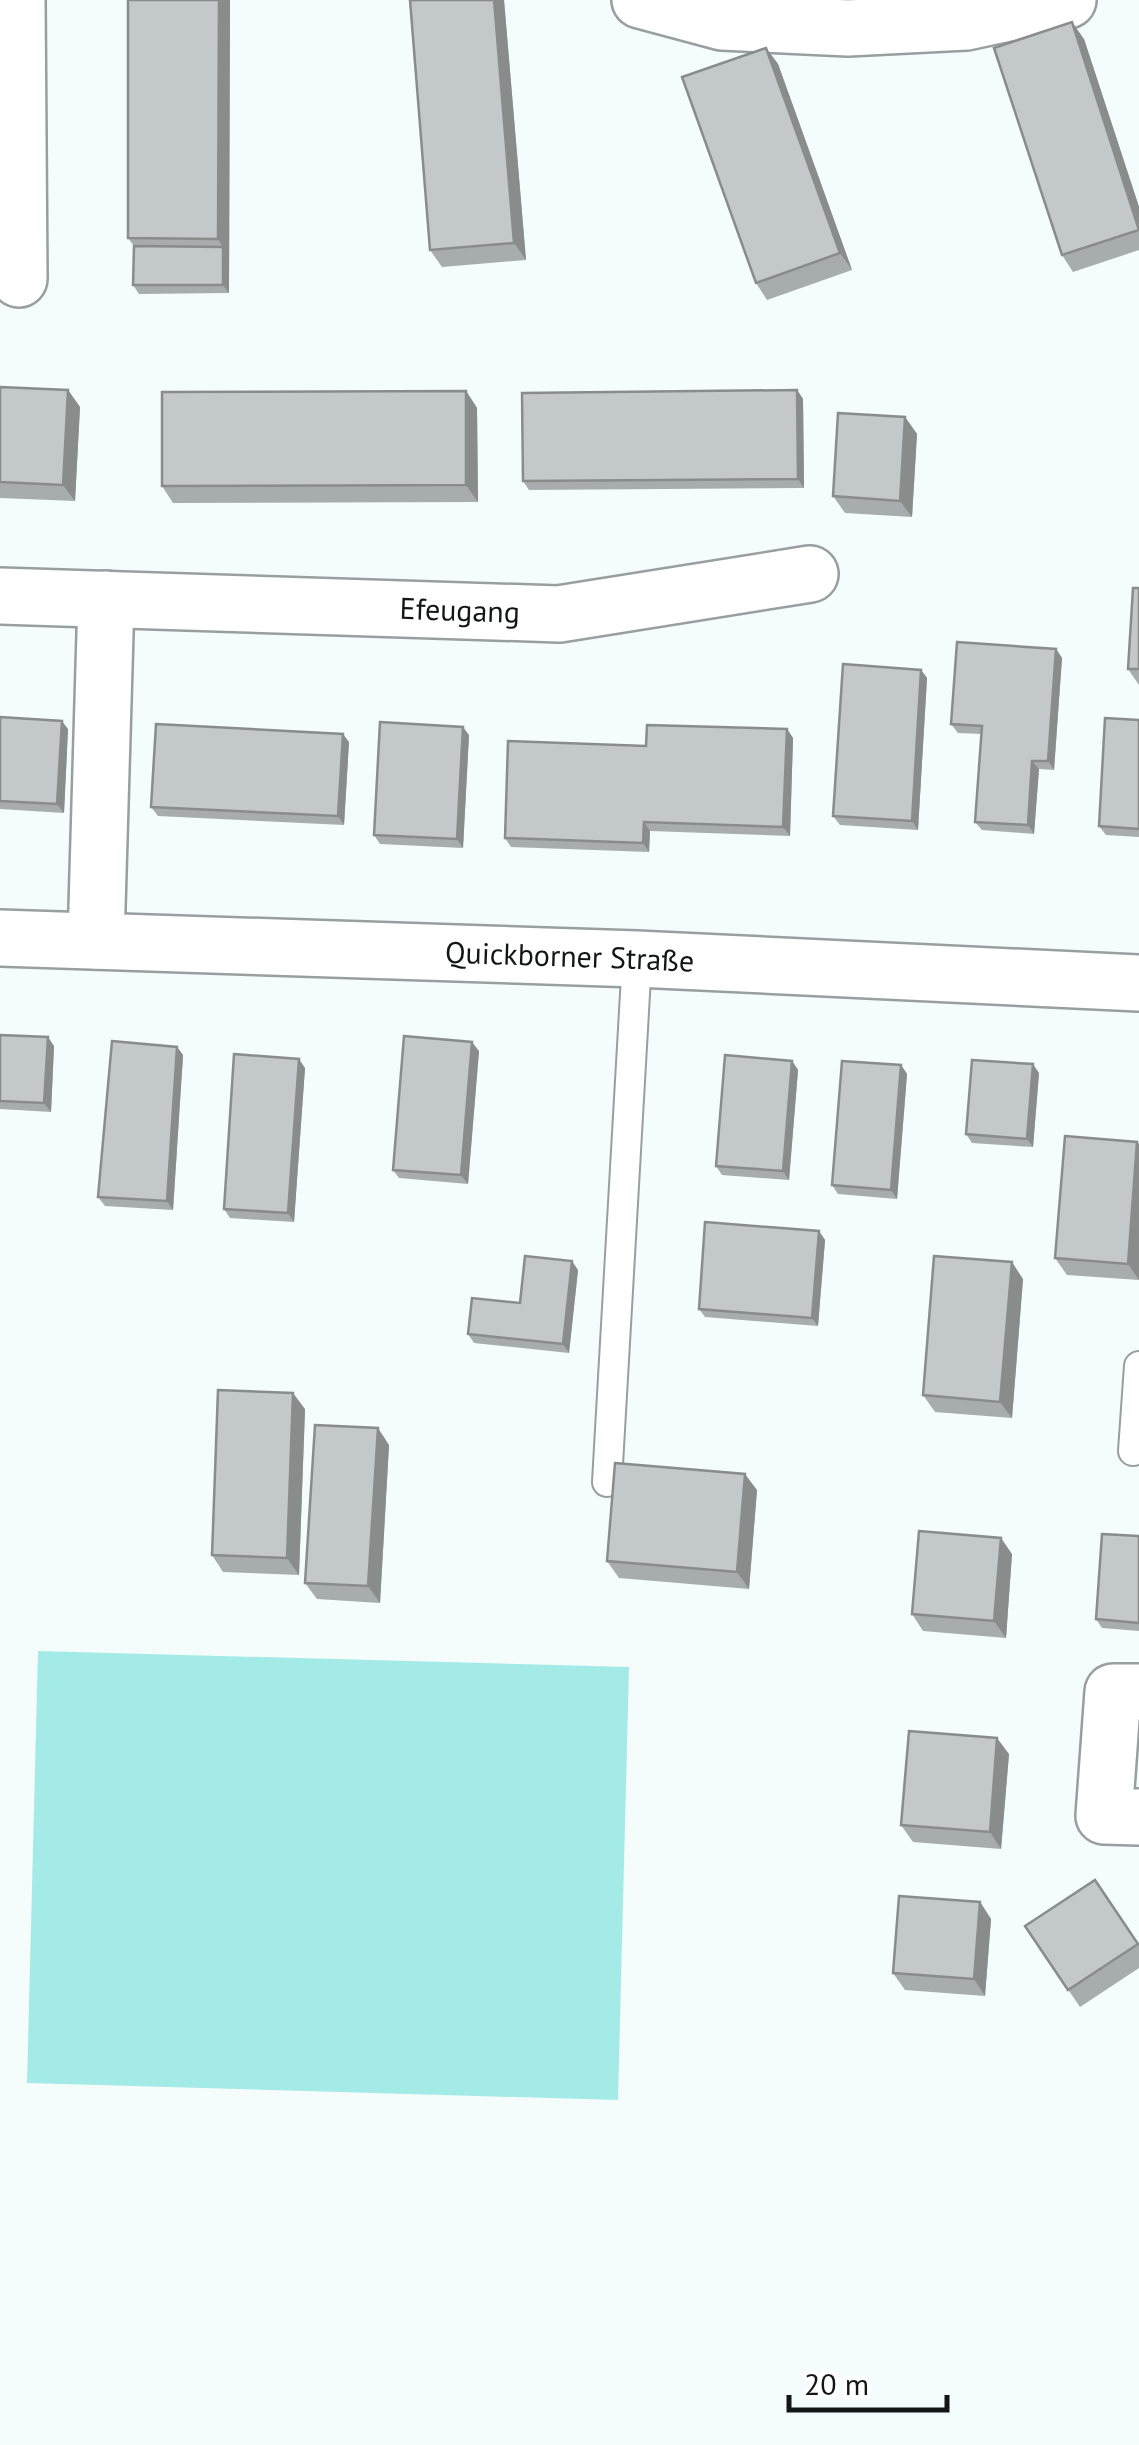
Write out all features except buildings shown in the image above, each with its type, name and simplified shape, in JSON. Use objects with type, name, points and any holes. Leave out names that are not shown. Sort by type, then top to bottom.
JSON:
[{"type":"street","points":[[17,0],[19,280]]},
{"type":"street","points":[[640,0],[722,22],[848,28],[966,22],[1068,0]]},
{"type":"street","name":"Efeugang","points":[[0,596],[559,614],[810,574]]},
{"type":"street","points":[[96,941],[106,598]]},
{"type":"street","name":"Quickborner Straße","points":[[0,938],[638,959],[1139,983]]},
{"type":"street","points":[[1139,1692],[1113,1692],[1104,1816],[1139,1817]]},
{"type":"lane","points":[[608,1482],[638,959]]},
{"type":"lane","points":[[1134,1451],[1139,1366]]},
{"type":"shaded area","points":[[38,1651],[629,1667],[618,2100],[27,2083]]}]
